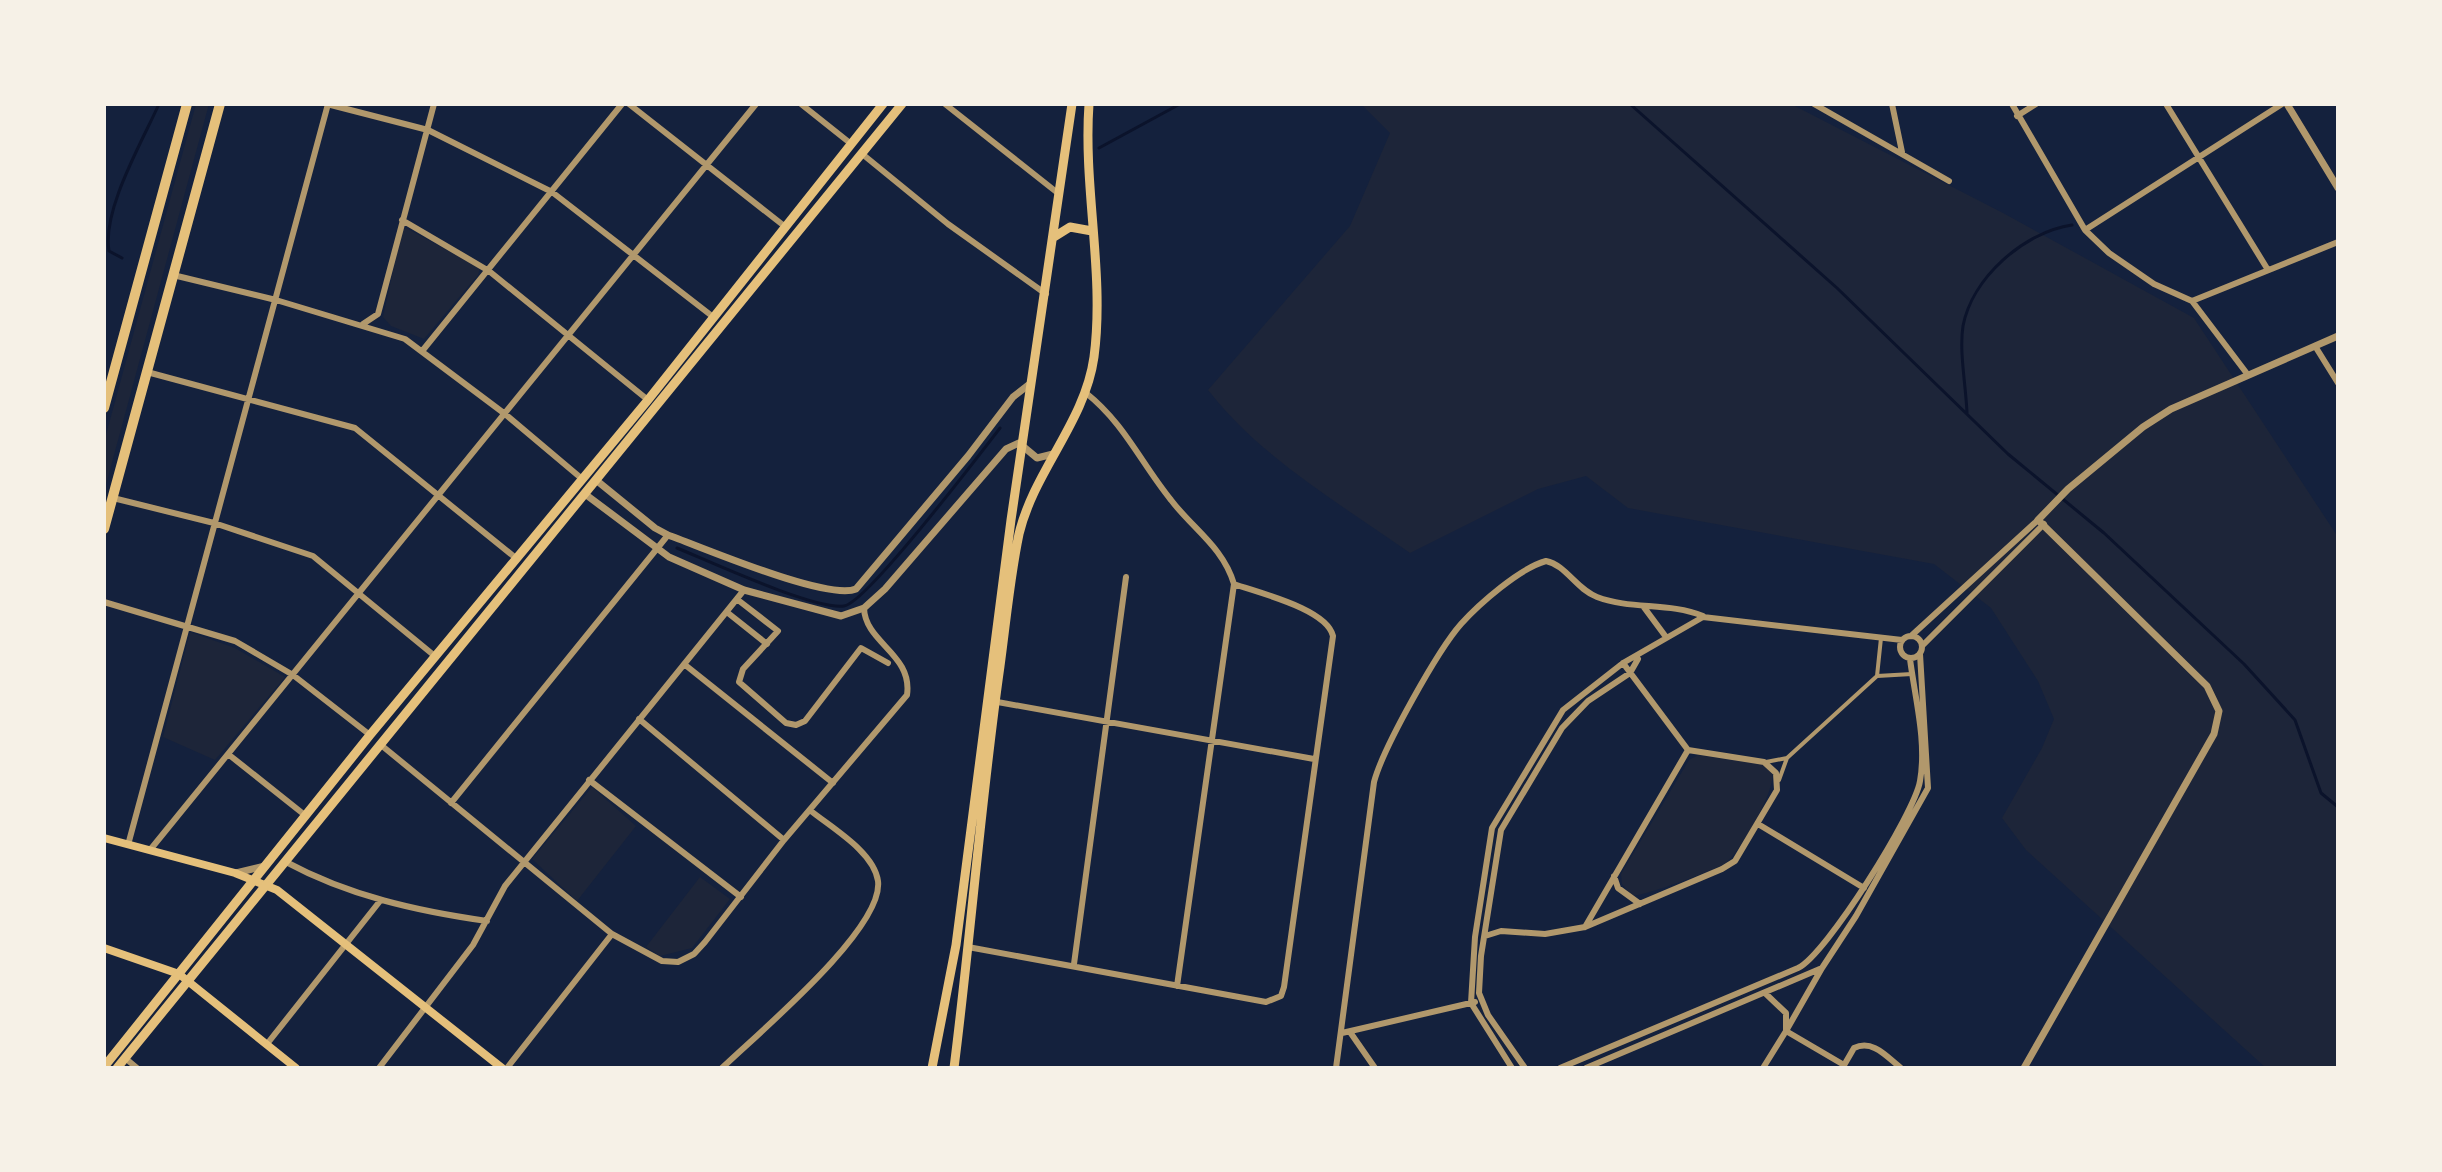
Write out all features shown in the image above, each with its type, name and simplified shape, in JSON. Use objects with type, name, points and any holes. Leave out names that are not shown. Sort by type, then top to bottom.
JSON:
[{"type":"highway","points":[[104,408],[187,104]]},
{"type":"highway","points":[[104,529],[220,104]]},
{"type":"main road","points":[[104,1067],[370,735],[648,400],[783,225],[883,104]]},
{"type":"main road","points":[[117,1068],[902,104]]},
{"type":"main road","points":[[932,1068],[956,945],[1072,104]]},
{"type":"main road","points":[[954,1068],[991,701],[1020,530],[1029,501],[1086,393],[1096,341],[1086,138],[1089,104]]},
{"type":"main road","points":[[1054,237],[1070,227],[1092,231]]},
{"type":"main road","points":[[104,838],[235,873],[254,881],[344,945],[505,1068]]},
{"type":"main road","points":[[104,948],[179,974],[296,1068]]},
{"type":"main road","points":[[940,1030],[959,1033]]},
{"type":"street","points":[[128,845],[328,104],[428,130],[552,192],[712,316]]},
{"type":"street","points":[[386,330],[378,314],[434,104]]},
{"type":"street","points":[[423,350],[622,104]]},
{"type":"street","points":[[629,104],[783,225]]},
{"type":"street","points":[[150,850],[756,104]]},
{"type":"street","points":[[801,104],[850,143]]},
{"type":"street","points":[[945,104],[1060,194]]},
{"type":"street","points":[[1814,104],[1949,181]]},
{"type":"street","points":[[1892,104],[1902,152]]},
{"type":"street","points":[[2012,104],[2085,230],[2109,253],[2154,284],[2192,301],[2248,375]]},
{"type":"street","points":[[2017,116],[2036,104]]},
{"type":"street","points":[[2166,104],[2268,270]]},
{"type":"street","points":[[2085,230],[2285,104],[2338,188]]},
{"type":"street","points":[[861,153],[948,224],[1046,294]]},
{"type":"street","points":[[402,220],[489,271],[648,400]]},
{"type":"street","points":[[2192,301],[2338,242]]},
{"type":"street","points":[[173,275],[386,330],[423,350],[581,478]]},
{"type":"street","points":[[363,324],[378,314]]},
{"type":"street","points":[[1910,659],[2068,489],[2143,427],[2171,409],[2338,336]]},
{"type":"street","points":[[2315,346],[2338,383]]},
{"type":"street","points":[[147,372],[355,428],[517,559]]},
{"type":"street","points":[[596,480],[668,535],[815,587],[842,592],[856,589],[968,456],[1013,397],[1033,382]]},
{"type":"street","points":[[1086,393],[1124,430],[1167,496],[1218,551],[1234,584],[1177,986]]},
{"type":"street","points":[[585,494],[657,550],[744,590],[841,616],[864,608],[914,559],[1006,449],[1013,444],[1024,444],[1037,458],[1053,454]]},
{"type":"street","points":[[112,498],[214,523],[313,556],[436,657]]},
{"type":"street","points":[[1336,1068],[1346,1033],[1371,801],[1383,756],[1460,625],[1503,587],[1546,561],[1560,567],[1571,580],[1593,596],[1684,610],[1703,617],[1902,640],[1911,636],[2042,520]]},
{"type":"street","points":[[2024,1068],[2214,734],[2219,711],[2207,686],[2042,520]]},
{"type":"street","points":[[451,803],[668,535]]},
{"type":"street","points":[[1074,964],[1126,577]]},
{"type":"street","points":[[967,947],[1074,964],[1266,1002],[1281,996],[1333,636],[1331,627],[1320,616],[1234,584]]},
{"type":"street","points":[[379,1068],[426,1009],[487,921],[505,886],[744,590]]},
{"type":"street","points":[[738,600],[778,631],[743,669],[739,682],[786,723],[796,725],[805,721],[855,652],[868,649],[888,663]]},
{"type":"street","points":[[104,602],[187,624],[235,641],[293,675],[370,735]]},
{"type":"street","points":[[1643,606],[1666,637]]},
{"type":"street","points":[[381,745],[612,934],[662,961],[678,962],[694,954],[784,840],[907,695],[906,671],[864,620],[864,608]]},
{"type":"street","points":[[728,613],[767,644]]},
{"type":"street","points":[[1512,1068],[1471,1003],[1475,937],[1492,828],[1497,816],[1563,710],[1623,663],[1639,657],[1666,637],[1703,617]]},
{"type":"street","points":[[1763,1068],[1870,892],[1928,788],[1930,772],[1921,650],[1911,636]]},
{"type":"street","points":[[1877,676],[1881,638]]},
{"type":"street","points":[[1560,1068],[1813,960],[1863,887],[1920,783],[1922,754],[1912,674],[1910,659],[1900,652],[1902,640]]},
{"type":"street","points":[[1525,1068],[1488,1015],[1478,977],[1498,844],[1507,820],[1562,728],[1588,701],[1630,673],[1639,657]]},
{"type":"street","points":[[1623,663],[1688,750],[1764,762],[1772,766],[1779,780]]},
{"type":"street","points":[[684,664],[833,783]]},
{"type":"street","points":[[1475,937],[1501,931],[1545,934],[1585,927],[1722,869],[1735,861],[1758,824],[1787,758],[1877,676],[1912,674]]},
{"type":"street","points":[[991,701],[1314,759]]},
{"type":"street","points":[[639,719],[784,840]]},
{"type":"street","points":[[1585,927],[1688,750]]},
{"type":"street","points":[[228,754],[306,816]]},
{"type":"street","points":[[1764,762],[1787,758]]},
{"type":"street","points":[[589,780],[741,897]]},
{"type":"street","points":[[722,1068],[841,952],[860,927],[878,890],[878,878],[869,859],[811,811]]},
{"type":"street","points":[[1758,824],[1870,892]]},
{"type":"street","points":[[286,862],[316,878],[380,901],[487,921]]},
{"type":"street","points":[[235,873],[265,866]]},
{"type":"street","points":[[1614,876],[1618,888],[1640,904]]},
{"type":"street","points":[[267,1044],[380,901]]},
{"type":"street","points":[[505,1068],[612,934]]},
{"type":"street","points":[[1586,1068],[1822,968]]},
{"type":"street","points":[[1755,987],[1766,993],[1786,1013],[1786,1031]]},
{"type":"street","points":[[1346,1033],[1482,1000]]},
{"type":"street","points":[[1786,1031],[1844,1067],[1854,1048],[1866,1045],[1874,1047],[1901,1068]]},
{"type":"street","points":[[1346,1033],[1375,1068]]},
{"type":"street","points":[[125,1058],[137,1068]]},
{"type":"shaded area","points":[[196,104],[209,104],[104,492],[104,442]]},
{"type":"shaded area","points":[[1361,104],[1791,104],[2003,213],[2194,318],[2338,537],[2338,1068],[2266,1068],[2026,850],[2002,818],[2042,748],[2054,719],[2038,681],[1991,608],[1934,564],[1628,508],[1586,476],[1538,489],[1410,553],[1302,478],[1252,437],[1208,390],[1350,226],[1390,133]]},
{"type":"shaded area","points":[[406,228],[480,268],[478,275],[424,339],[391,326],[383,317],[402,230]]},
{"type":"shaded area","points":[[190,632],[235,648],[285,677],[215,760],[163,737]]},
{"type":"shaded area","points":[[1698,755],[1765,765],[1772,771],[1772,779],[1764,804],[1726,863],[1680,882],[1632,896],[1622,884],[1621,874],[1689,760]]},
{"type":"shaded area","points":[[592,787],[636,826],[577,901],[532,859]]},
{"type":"shaded area","points":[[700,877],[730,899],[692,948],[660,956],[646,947]]},
{"type":"waterway","points":[[122,258],[109,251],[111,216],[125,176],[159,104]]},
{"type":"waterway","points":[[1099,148],[1180,104]]},
{"type":"waterway","points":[[1630,104],[1837,288],[2008,454],[2104,533],[2244,664],[2295,720],[2321,793],[2338,807]]},
{"type":"waterway","points":[[1967,413],[1962,336],[1968,308],[1977,291],[2003,260],[2019,247],[2054,229],[2072,225]]},
{"type":"waterway","points":[[677,548],[786,593],[844,606],[856,599],[898,555],[1000,428]]}]
